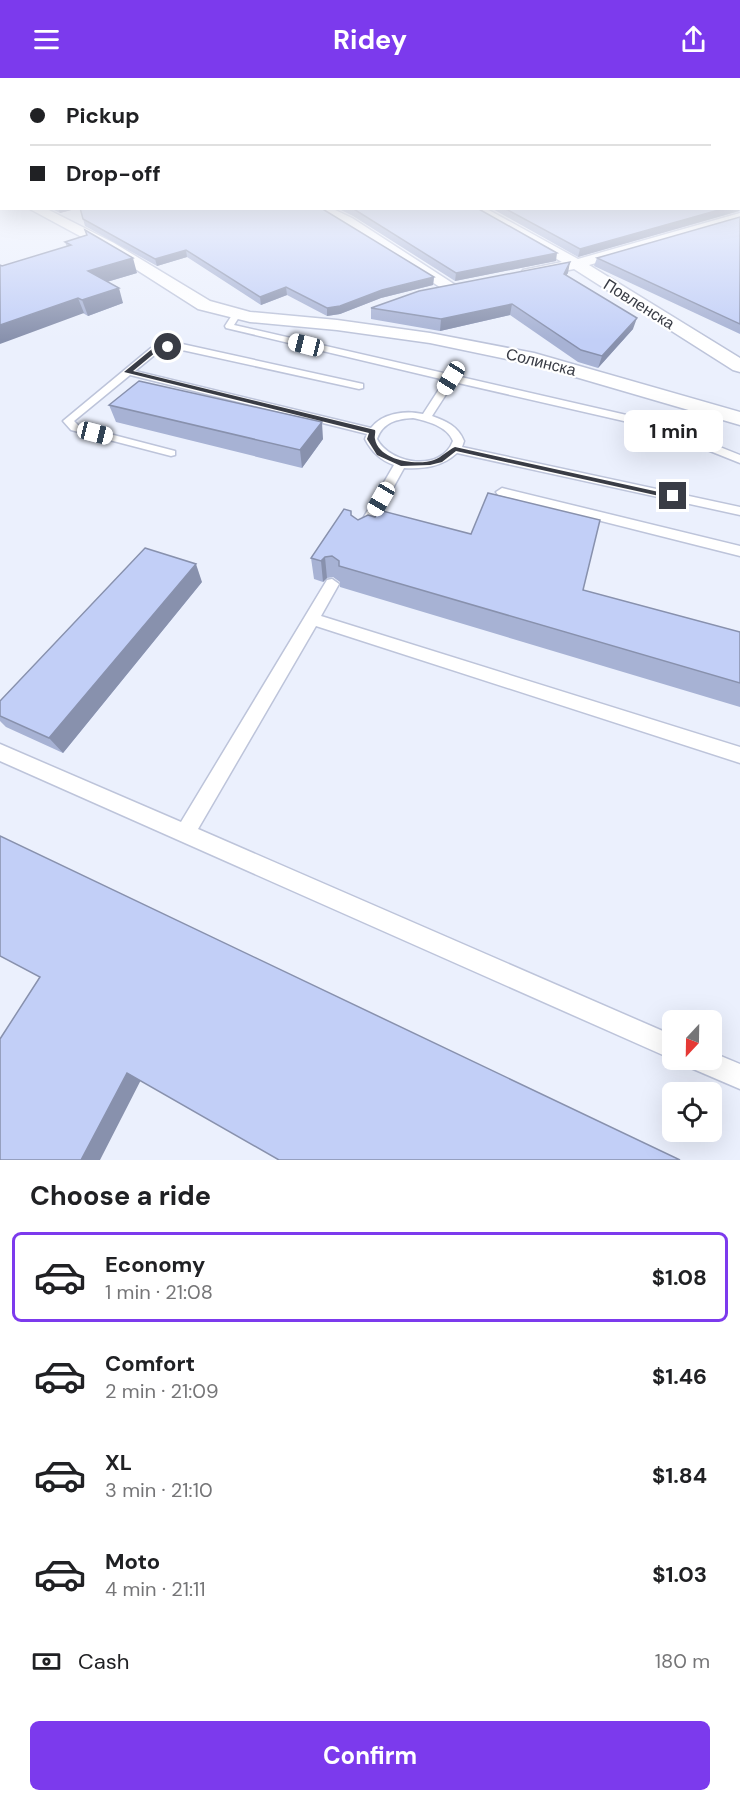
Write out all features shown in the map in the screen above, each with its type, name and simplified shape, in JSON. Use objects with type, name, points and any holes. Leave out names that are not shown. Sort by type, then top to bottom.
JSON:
[{"type":"street","name":"Солинска","points":[[94,238],[204,305],[250,317],[337,325],[430,338],[534,359],[740,419]]},
{"type":"street","points":[[376,238],[458,287],[424,294]]},
{"type":"street","name":"Повленска","points":[[531,238],[740,366]]},
{"type":"street","points":[[520,275],[576,264],[665,238]]},
{"type":"street","name":"Солинска","points":[[337,325],[367,312]]},
{"type":"lane","points":[[237,314],[229,326],[653,424],[740,459]]},
{"type":"lane","points":[[171,453],[75,428],[68,422],[154,351],[182,347],[359,386]]},
{"type":"lane","points":[[128,372],[373,432]]},
{"type":"lane","points":[[427,416],[451,378]]},
{"type":"lane","points":[[399,416],[427,416],[449,426],[457,441],[455,449],[449,455],[434,462],[415,465],[401,463],[380,454],[371,439],[373,432],[387,419],[399,416]]},
{"type":"lane","points":[[455,449],[740,511]]},
{"type":"lane","points":[[360,535],[401,463]]},
{"type":"lane","points":[[502,492],[740,551]]},
{"type":"lane","points":[[185,832],[332,584]]},
{"type":"lane","points":[[312,619],[740,755]]},
{"type":"lane","points":[[0,752],[662,1043]]},
{"type":"lane","points":[[722,1069],[740,1077]]},
{"type":"building","points":[[76,238],[100,238],[133,258],[88,271],[119,288],[82,300],[78,298],[0,325],[0,265],[71,245],[65,242]]},
{"type":"building","points":[[118,238],[371,238],[434,277],[382,290],[340,306],[327,308],[286,287],[260,297],[186,250],[155,259]]},
{"type":"building","points":[[401,238],[531,238],[557,253],[456,273]]},
{"type":"building","points":[[561,238],[617,238],[580,249]]},
{"type":"building","points":[[665,238],[740,238],[740,324],[597,258]]},
{"type":"building","points":[[570,262],[564,274],[637,318],[602,356],[581,350],[512,304],[441,319],[371,308],[419,291]]},
{"type":"building","points":[[139,381],[322,422],[300,450],[109,405]]},
{"type":"building","points":[[488,493],[600,520],[583,590],[740,632],[740,683],[339,566],[339,561],[332,556],[325,557],[321,561],[311,558],[344,509],[351,511],[351,515],[358,520],[368,515],[375,517],[379,510],[471,534]]},
{"type":"building","points":[[145,548],[196,564],[49,738],[0,716],[0,701]]},
{"type":"building","points":[[0,836],[680,1160],[279,1160],[127,1073],[81,1160],[0,1160],[0,1039],[40,977],[0,956]]},
{"type":"route","points":[[168,347],[154,351],[128,372],[373,432],[371,439],[380,454],[401,463],[428,464],[440,460],[455,449],[673,496]]}]
